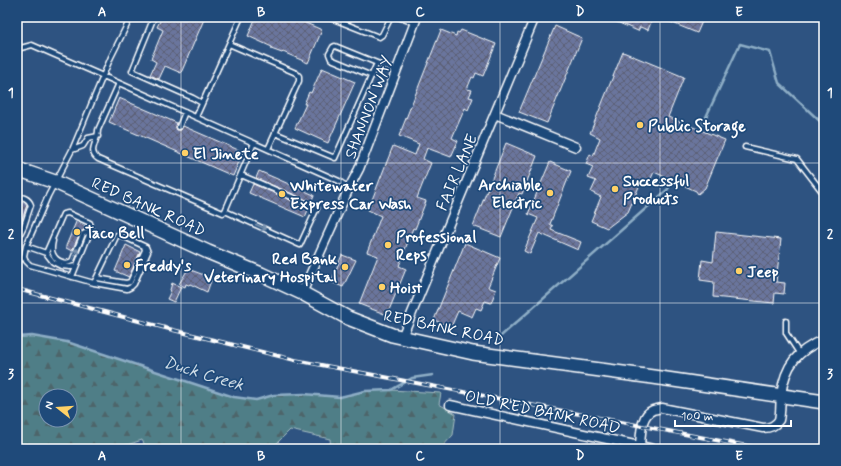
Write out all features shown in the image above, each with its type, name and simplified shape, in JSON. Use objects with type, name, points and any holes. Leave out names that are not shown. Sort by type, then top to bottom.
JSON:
[{"type":"highway","name":"RED BANK ROAD","points":[[17,168],[55,182],[302,293],[348,318],[392,335],[472,353],[824,402]]},
{"type":"street","name":"FAIR LANE","points":[[402,337],[535,17]]},
{"type":"street","name":"SHANNON WAY","points":[[302,293],[359,169],[415,20]]},
{"type":"street","points":[[495,114],[576,147]]},
{"type":"street","points":[[640,446],[646,416],[653,410],[662,408],[768,428],[776,424],[779,420],[781,411],[781,396],[787,373],[793,360],[799,354],[824,338]]},
{"type":"street","name":"OLD RED BANK ROAD","points":[[450,405],[653,449]]},
{"type":"lane","points":[[94,283],[116,236],[120,235],[143,244],[147,248],[148,252],[134,284],[131,288],[126,289],[94,283],[30,265],[24,256],[26,246],[55,182],[72,150],[103,75],[131,17]]},
{"type":"lane","points":[[154,17],[132,71],[202,103]]},
{"type":"lane","points":[[196,117],[241,17]]},
{"type":"lane","points":[[328,17],[379,37],[382,35],[390,17]]},
{"type":"lane","points":[[398,17],[415,20]]},
{"type":"lane","points":[[229,44],[296,73],[299,76],[299,81],[268,149]]},
{"type":"lane","points":[[17,49],[32,45],[119,82],[339,181],[349,188]]},
{"type":"lane","points":[[372,76],[331,59],[330,54],[333,46],[396,71]]},
{"type":"lane","points":[[275,133],[335,158],[377,63]]},
{"type":"lane","points":[[119,82],[98,130],[98,136],[92,152],[97,159],[219,212],[223,213],[225,211],[300,245],[317,208],[240,175]]},
{"type":"lane","points":[[179,127],[185,112]]},
{"type":"lane","points":[[72,150],[83,146],[88,138],[98,136]]},
{"type":"lane","points":[[225,211],[254,143]]},
{"type":"lane","points":[[745,147],[796,159],[824,194]]},
{"type":"lane","points":[[17,199],[21,197],[24,198],[29,201],[31,205],[26,221],[17,240]]},
{"type":"lane","points":[[46,252],[64,213],[68,213],[89,222],[91,225],[91,230],[72,277]]},
{"type":"lane","points":[[55,232],[52,248],[53,254],[59,260],[67,263],[72,261],[83,234],[91,230]]},
{"type":"lane","points":[[97,278],[126,283],[130,282],[145,250],[143,244]]},
{"type":"lane","points":[[26,246],[46,252],[54,263],[64,267],[76,266]]},
{"type":"lane","points":[[17,260],[24,256]]},
{"type":"lane","points":[[786,321],[786,333],[799,354]]},
{"type":"green space","points":[[32,336],[67,342],[234,397],[256,400],[274,395],[304,394],[340,397],[365,391],[391,390],[441,393],[439,404],[456,414],[453,435],[440,449],[331,449],[330,439],[290,430],[271,449],[147,449],[142,440],[115,449],[17,449],[17,337]]},
{"type":"building","points":[[162,17],[205,17],[181,73],[165,66],[159,79],[150,75],[156,62],[151,59],[163,30],[157,27]]},
{"type":"building","points":[[256,17],[292,17],[322,30],[308,63],[283,52],[282,53],[271,49],[272,47],[248,36]]},
{"type":"building","points":[[605,17],[653,17],[648,30],[640,27],[638,31]]},
{"type":"building","points":[[658,17],[704,17],[697,33]]},
{"type":"building","points":[[555,26],[582,38],[547,123],[519,112]]},
{"type":"building","points":[[441,30],[456,36],[457,32],[459,33],[461,30],[496,44],[483,76],[476,73],[474,78],[472,77],[467,89],[472,90],[469,97],[473,98],[468,110],[465,108],[452,138],[458,141],[451,157],[427,148],[423,159],[431,163],[417,198],[426,201],[415,229],[413,228],[399,266],[406,269],[387,315],[359,304],[378,256],[367,252],[381,216],[368,210],[393,146],[415,155],[419,144],[399,136]]},
{"type":"building","name":"Public Storage","points":[[623,52],[684,77],[668,117],[725,140],[705,188],[698,194],[696,191],[654,172],[648,185],[641,182],[628,212],[607,228],[591,221],[601,197],[591,192],[596,181],[588,178],[593,167],[586,164],[590,154],[593,156],[600,138],[590,133]]},
{"type":"building","points":[[322,68],[355,82],[328,143],[295,128],[306,104],[304,104],[309,92],[311,93]]},
{"type":"building","points":[[119,98],[177,123],[177,130],[181,130],[183,126],[243,152],[233,176],[109,122]]},
{"type":"building","points":[[506,143],[537,156],[522,194],[519,193],[501,237],[473,226]]},
{"type":"building","name":"Archiable Electric","points":[[550,162],[571,171],[550,224],[553,226],[551,230],[581,242],[578,250],[539,233],[530,254],[524,251],[538,218],[528,214]]},
{"type":"building","points":[[259,171],[314,195],[311,202],[256,178]]},
{"type":"building","points":[[253,184],[309,208],[305,217],[249,193]]},
{"type":"building","points":[[21,201],[27,205],[18,231],[17,203]]},
{"type":"building","name":"Taco Bell","points":[[76,222],[85,226],[84,230],[80,233],[72,251],[66,248],[66,246]]},
{"type":"building","name":"Jeep","points":[[716,232],[781,239],[776,282],[785,283],[784,294],[775,293],[774,303],[713,297],[714,282],[700,280],[702,260],[713,262]]},
{"type":"building","points":[[465,243],[500,258],[488,287],[496,290],[491,303],[485,301],[481,310],[476,308],[472,317],[458,311],[451,327],[434,320]]},
{"type":"building","name":"Freddy's","points":[[126,245],[140,252],[129,277],[115,271]]},
{"type":"building","name":"Red Bank Veterinary Hospital","points":[[342,255],[356,260],[343,287],[331,282]]},
{"type":"building","points":[[188,269],[212,278],[207,292],[190,284],[186,284],[185,287],[179,284]]},
{"type":"building","points":[[172,283],[181,287],[174,302],[167,299],[171,291]]},
{"type":"waterway","points":[[699,132],[740,44],[770,52],[779,83],[824,125]]},
{"type":"waterway","points":[[501,336],[668,189],[674,178]]},
{"type":"waterway","name":"Duck Creek","points":[[17,337],[32,336],[67,342],[234,397],[256,400],[274,395],[304,394],[340,397],[365,391],[391,390],[412,378],[433,375]]},
{"type":"railway","points":[[17,289],[295,360],[763,449]]},
{"type":"place","name":"Public Storage","points":[[640,125]]},
{"type":"place","name":"El Jinete","points":[[185,153]]},
{"type":"place","name":"Successful Products","points":[[615,189]]},
{"type":"place","name":"Archiable Electric","points":[[550,193]]},
{"type":"place","name":"Whitewater Express Car Wash","points":[[282,194]]},
{"type":"place","name":"Taco Bell","points":[[77,232]]},
{"type":"place","name":"Professional Reps","points":[[388,245]]},
{"type":"place","name":"Freddy's","points":[[127,265]]},
{"type":"place","name":"Red Bank Veterinary Hospital","points":[[345,267]]},
{"type":"place","name":"Jeep","points":[[739,271]]},
{"type":"place","name":"Hoist","points":[[382,287]]}]
